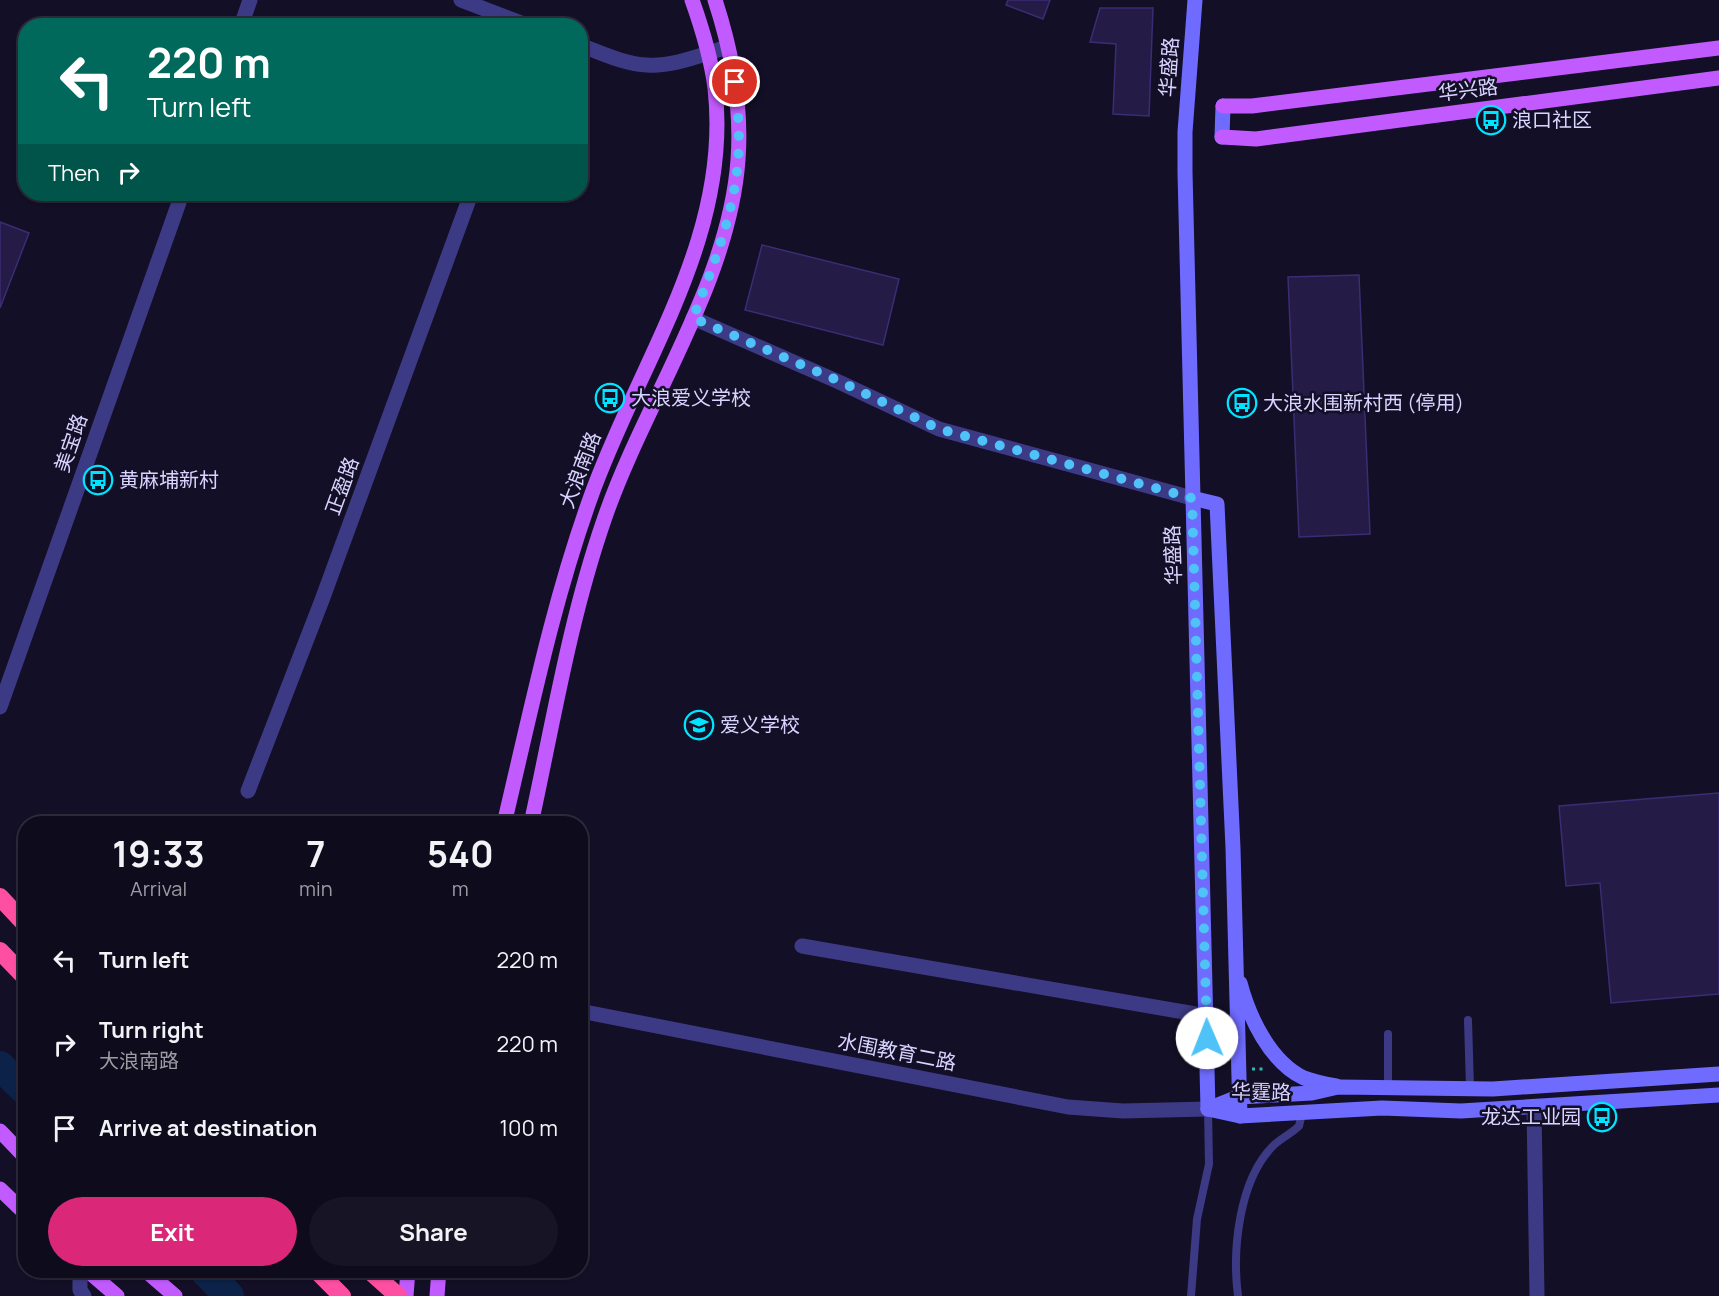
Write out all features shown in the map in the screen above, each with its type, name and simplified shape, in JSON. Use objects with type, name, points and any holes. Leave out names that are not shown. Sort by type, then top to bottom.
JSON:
[{"type":"highway","points":[[0,897],[18,916]]},
{"type":"highway","points":[[0,951],[18,970]]},
{"type":"highway","points":[[324,1278],[342,1296]]},
{"type":"highway","points":[[378,1278],[398,1296]]},
{"type":"main road","name":"大浪南路","points":[[506,816],[559,596],[590,500],[615,438],[674,309],[703,230],[716,161],[715,87],[708,53],[692,0]]},
{"type":"main road","name":"大浪南路","points":[[533,816],[577,616],[604,521],[638,435],[693,318],[724,232],[732,199],[738,161],[735,82],[715,0]]},
{"type":"main road","name":"华盛路","points":[[1195,0],[1185,153],[1208,1109]]},
{"type":"main road","name":"华兴路","points":[[1719,48],[1252,106],[1223,106],[1222,137],[1256,139],[1719,78]]},
{"type":"main road","points":[[1192,498],[1217,504],[1240,1116]]},
{"type":"main road","points":[[1236,966],[1256,1021],[1279,1059],[1306,1078],[1338,1087]]},
{"type":"main road","name":"华霆路","points":[[1208,1109],[1238,1097],[1312,1093],[1338,1087],[1493,1089],[1719,1074]]},
{"type":"main road","name":"华霆路","points":[[1208,1109],[1240,1116],[1382,1108],[1461,1111],[1719,1095]]},
{"type":"main road","points":[[0,1131],[18,1150]]},
{"type":"main road","points":[[0,1190],[18,1207]]},
{"type":"main road","points":[[96,1278],[117,1296]]},
{"type":"main road","points":[[154,1278],[175,1296]]},
{"type":"main road","points":[[406,1296],[407,1278]]},
{"type":"main road","points":[[437,1296],[438,1278]]},
{"type":"street","points":[[244,18],[250,0]]},
{"type":"street","points":[[461,0],[508,18]]},
{"type":"street","points":[[588,48],[625,62],[648,65],[728,47]]},
{"type":"street","name":"美宝路","points":[[0,707],[180,201]]},
{"type":"street","name":"正盈路","points":[[248,791],[347,533],[468,201]]},
{"type":"street","points":[[693,318],[839,381],[939,429],[1192,498]]},
{"type":"street","points":[[802,946],[1207,1016]]},
{"type":"street","name":"水围教育二路","points":[[588,1013],[1068,1107],[1124,1111],[1208,1109]]},
{"type":"street","points":[[1534,1107],[1537,1296]]},
{"type":"street","points":[[80,1278],[80,1290],[84,1296]]},
{"type":"lane","points":[[1468,1020],[1470,1088]]},
{"type":"lane","points":[[1388,1034],[1388,1088]]},
{"type":"lane","points":[[1191,1296],[1197,1219],[1209,1164],[1208,1109]]},
{"type":"lane","points":[[1238,1296],[1237,1262],[1244,1198],[1263,1158],[1274,1145],[1299,1126],[1302,1114]]},
{"type":"path","points":[[1250,1069],[1268,1069],[1269,1077]]},
{"type":"building","points":[[1008,0],[1050,0],[1043,19],[1006,5]]},
{"type":"building","points":[[1100,8],[1153,8],[1149,116],[1113,114],[1116,44],[1090,42]]},
{"type":"building","points":[[0,222],[29,233],[0,308]]},
{"type":"building","points":[[762,245],[899,279],[883,345],[745,310]]},
{"type":"building","points":[[1359,275],[1370,534],[1299,537],[1288,277]]},
{"type":"building","points":[[1719,793],[1719,994],[1611,1003],[1600,883],[1566,886],[1559,806]]},
{"type":"waterway","points":[[0,1066],[18,1083]]},
{"type":"waterway","points":[[212,1278],[229,1296]]},
{"type":"place","name":"浪口社区","points":[[1491,120]]},
{"type":"place","name":"大浪爱义学校","points":[[610,398]]},
{"type":"place","name":"大浪水围新村西 (停用)","points":[[1242,403]]},
{"type":"place","name":"黄麻埔新村","points":[[98,480]]},
{"type":"place","name":"爱义学校","points":[[699,725]]},
{"type":"place","name":"龙达工业园","points":[[1602,1117]]},
{"type":"route","points":[[735,82],[738,161],[732,199],[724,232],[693,318],[839,381],[939,429],[1192,498],[1207,1038]]}]
